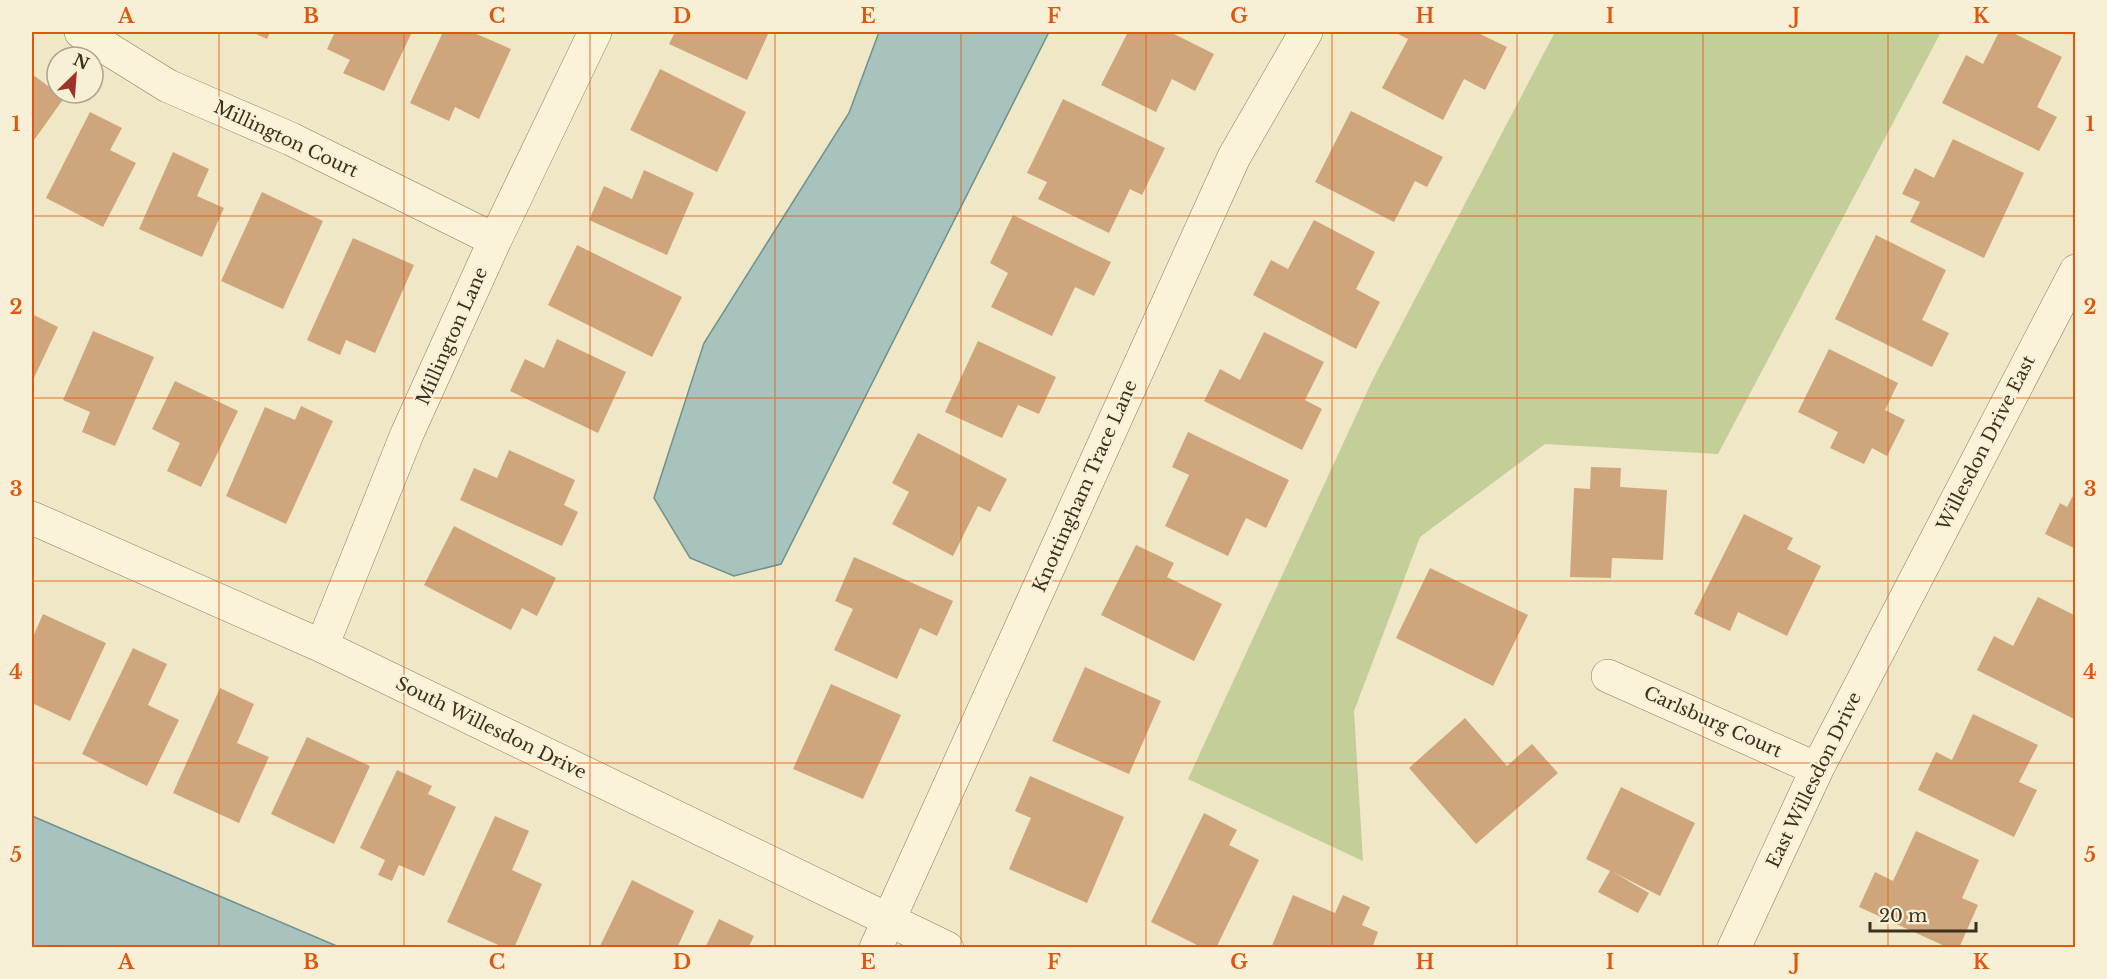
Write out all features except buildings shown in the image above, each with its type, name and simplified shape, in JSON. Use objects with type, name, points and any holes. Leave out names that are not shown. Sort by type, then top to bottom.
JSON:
[{"type":"street","name":"Millington Court","points":[[81,32],[168,86],[291,139],[495,240]]},
{"type":"street","name":"Millington Lane","points":[[322,646],[407,435],[495,240],[595,32]]},
{"type":"street","name":"Knottingham Trace Lane","points":[[883,934],[1234,157],[1306,32]]},
{"type":"street","name":"Willesdon Drive East","points":[[1897,615],[2076,271]]},
{"type":"street","name":"South Willesdon Drive","points":[[32,518],[322,646],[883,934],[947,948]]},
{"type":"street","name":"East Willesdon Drive","points":[[1734,948],[1817,770],[1897,615]]},
{"type":"street","name":"Carlsburg Court","points":[[1608,676],[1817,770]]},
{"type":"green space","points":[[1555,32],[1941,32],[1718,454],[1545,444],[1420,537],[1354,711],[1363,861],[1188,779],[1372,381]]},
{"type":"water","points":[[879,32],[1049,32],[781,564],[734,576],[690,558],[654,498],[704,343],[849,113]]},
{"type":"water","points":[[32,816],[339,947],[32,947]]}]
